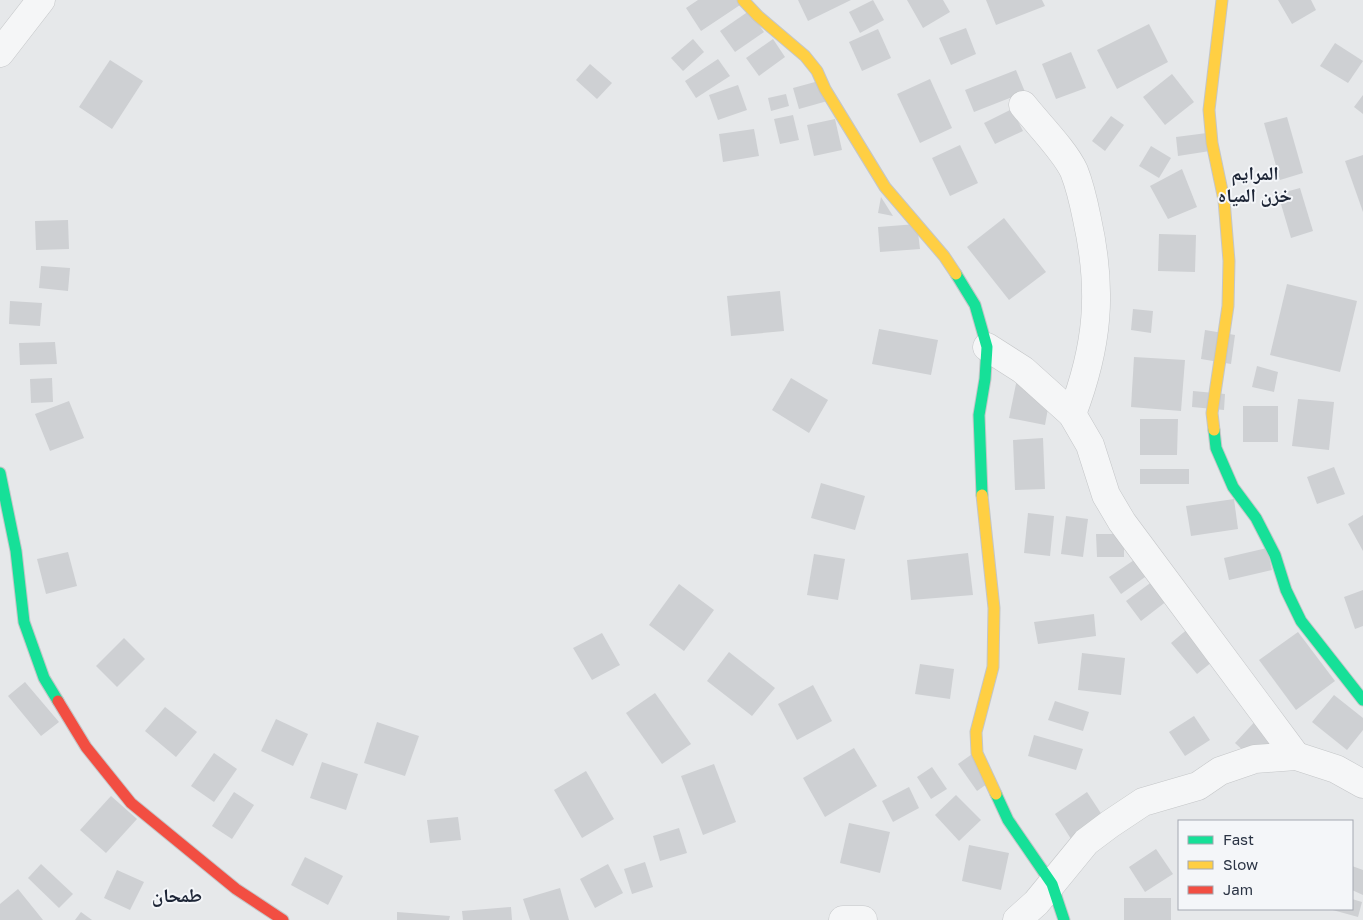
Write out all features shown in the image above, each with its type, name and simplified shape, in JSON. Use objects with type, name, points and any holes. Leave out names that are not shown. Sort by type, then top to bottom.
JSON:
[{"type":"street","points":[[0,52],[41,0]]},
{"type":"street","points":[[743,0],[758,16],[805,56],[817,71],[839,113],[885,187],[944,256],[975,305],[987,347],[985,379],[979,416],[979,435],[986,546],[994,608],[993,667],[976,732],[977,753],[1008,820],[1052,884],[1064,920]]},
{"type":"street","points":[[1222,0],[1209,110],[1212,143],[1224,200],[1229,261],[1228,306],[1212,413],[1216,448],[1233,487],[1256,518],[1275,555],[1286,590],[1301,621],[1363,700]]},
{"type":"street","points":[[1023,105],[1064,155],[1074,172],[1096,258],[1097,302],[1092,349],[1072,414]]},
{"type":"street","points":[[987,347],[1023,370],[1072,414],[1090,445],[1106,496],[1122,522],[1296,756]]},
{"type":"street","points":[[0,473],[16,551],[24,622],[44,678],[86,747],[131,803],[236,889],[283,920]]},
{"type":"street","points":[[1017,920],[1036,903],[1086,842],[1143,802],[1198,786],[1220,771],[1255,759],[1296,756],[1336,769],[1363,784]]},
{"type":"street","points":[[843,920],[863,920]]},
{"type":"building","points":[[698,0],[737,0],[740,5],[701,31],[686,8]]},
{"type":"building","points":[[798,0],[851,0],[808,21]]},
{"type":"building","points":[[873,0],[884,20],[860,33],[849,12]]},
{"type":"building","points":[[907,0],[943,0],[950,12],[923,28]]},
{"type":"building","points":[[986,0],[1042,0],[1045,6],[996,25]]},
{"type":"building","points":[[1278,0],[1311,0],[1316,10],[1292,24]]},
{"type":"building","points":[[749,11],[764,32],[735,52],[720,31]]},
{"type":"building","points":[[1149,24],[1168,62],[1117,89],[1097,50]]},
{"type":"building","points":[[966,28],[976,54],[951,65],[939,38]]},
{"type":"building","points":[[878,29],[891,58],[862,71],[849,42]]},
{"type":"building","points":[[693,39],[704,52],[683,71],[671,58]]},
{"type":"building","points":[[773,39],[785,57],[759,76],[746,58]]},
{"type":"building","points":[[1335,43],[1363,61],[1348,83],[1320,66]]},
{"type":"building","points":[[1071,52],[1086,88],[1056,99],[1042,64]]},
{"type":"building","points":[[718,59],[730,76],[696,98],[685,81]]},
{"type":"building","points":[[110,60],[143,81],[112,129],[79,107]]},
{"type":"building","points":[[590,64],[612,83],[597,99],[576,80]]},
{"type":"building","points":[[1016,70],[1025,92],[974,112],[965,90]]},
{"type":"building","points":[[1172,74],[1194,102],[1165,125],[1143,97]]},
{"type":"building","points":[[826,79],[831,100],[799,109],[793,88]]},
{"type":"building","points":[[930,79],[952,128],[920,143],[897,94]]},
{"type":"building","points":[[738,85],[747,110],[718,120],[709,95]]},
{"type":"building","points":[[786,94],[789,106],[771,111],[768,98]]},
{"type":"building","points":[[1363,95],[1363,114],[1354,107]]},
{"type":"building","points":[[1012,109],[1023,131],[995,144],[984,123]]},
{"type":"building","points":[[793,115],[799,140],[780,144],[774,119]]},
{"type":"building","points":[[1111,116],[1124,125],[1105,151],[1092,141]]},
{"type":"building","points":[[1287,117],[1303,173],[1280,180],[1264,123]]},
{"type":"building","points":[[835,119],[842,150],[814,156],[807,125]]},
{"type":"building","points":[[754,129],[759,156],[723,162],[719,134]]},
{"type":"building","points":[[1207,133],[1210,151],[1178,156],[1176,137]]},
{"type":"building","points":[[960,145],[978,183],[950,196],[932,158]]},
{"type":"building","points":[[1151,146],[1171,158],[1159,178],[1139,166]]},
{"type":"building","points":[[1363,155],[1363,212],[1345,161]]},
{"type":"building","points":[[1182,169],[1197,207],[1168,219],[1150,186]]},
{"type":"building","points":[[1300,188],[1313,231],[1291,238],[1278,194]]},
{"type":"building","points":[[881,197],[893,216],[878,213]]},
{"type":"building","points":[[1004,218],[1046,272],[1009,300],[967,247]]},
{"type":"building","points":[[68,220],[69,249],[36,250],[35,221]]},
{"type":"building","points":[[917,224],[920,249],[880,252],[878,227]]},
{"type":"building","points":[[1159,234],[1196,235],[1195,272],[1158,271]]},
{"type":"building","points":[[41,266],[70,268],[68,291],[39,288]]},
{"type":"building","points":[[1287,284],[1357,301],[1340,372],[1270,355]]},
{"type":"building","points":[[780,291],[784,331],[731,336],[727,296]]},
{"type":"building","points":[[10,301],[42,303],[40,326],[9,324]]},
{"type":"building","points":[[1133,309],[1153,311],[1151,333],[1131,330]]},
{"type":"building","points":[[879,329],[938,340],[931,375],[872,364]]},
{"type":"building","points":[[1205,330],[1235,335],[1231,364],[1201,359]]},
{"type":"building","points":[[55,342],[57,364],[20,365],[19,343]]},
{"type":"building","points":[[1134,357],[1185,360],[1181,411],[1131,407]]},
{"type":"building","points":[[1257,366],[1278,372],[1274,392],[1252,387]]},
{"type":"building","points":[[52,378],[53,402],[31,403],[30,379]]},
{"type":"building","points":[[791,378],[828,400],[809,433],[772,410]]},
{"type":"building","points":[[1017,379],[1052,386],[1045,425],[1009,418]]},
{"type":"building","points":[[1193,391],[1225,394],[1224,410],[1192,407]]},
{"type":"building","points":[[1298,399],[1334,402],[1329,450],[1292,446]]},
{"type":"building","points":[[69,401],[84,438],[50,451],[35,414]]},
{"type":"building","points":[[1243,406],[1278,406],[1278,442],[1243,442]]},
{"type":"building","points":[[1140,419],[1178,419],[1177,455],[1140,455]]},
{"type":"building","points":[[1043,438],[1045,489],[1015,490],[1013,440]]},
{"type":"building","points":[[1334,467],[1345,494],[1317,504],[1307,477]]},
{"type":"building","points":[[1140,469],[1189,469],[1189,484],[1140,484]]},
{"type":"building","points":[[821,483],[865,496],[855,530],[811,518]]},
{"type":"building","points":[[1234,499],[1238,529],[1191,536],[1186,506]]},
{"type":"building","points":[[1028,513],[1054,516],[1050,556],[1024,553]]},
{"type":"building","points":[[1363,515],[1363,551],[1348,524]]},
{"type":"building","points":[[1066,516],[1088,519],[1083,557],[1061,554]]},
{"type":"building","points":[[1096,534],[1124,534],[1124,557],[1097,557]]},
{"type":"building","points":[[1267,548],[1272,570],[1229,580],[1224,558]]},
{"type":"building","points":[[68,552],[77,586],[46,594],[37,559]]},
{"type":"building","points":[[968,553],[973,595],[911,600],[907,560]]},
{"type":"building","points":[[814,554],[845,559],[838,600],[807,595]]},
{"type":"building","points":[[1143,554],[1155,570],[1121,594],[1109,577]]},
{"type":"building","points":[[1157,578],[1172,597],[1141,621],[1126,601]]},
{"type":"building","points":[[679,584],[714,610],[684,651],[649,625]]},
{"type":"building","points":[[1363,590],[1363,626],[1355,629],[1344,597]]},
{"type":"building","points":[[1094,614],[1096,636],[1038,644],[1034,622]]},
{"type":"building","points":[[1196,622],[1222,654],[1197,674],[1171,643]]},
{"type":"building","points":[[1298,632],[1335,681],[1296,710],[1259,660]]},
{"type":"building","points":[[602,633],[620,665],[592,680],[573,648]]},
{"type":"building","points":[[124,638],[145,659],[117,687],[96,666]]},
{"type":"building","points":[[729,652],[775,688],[752,716],[707,681]]},
{"type":"building","points":[[1082,653],[1125,658],[1121,695],[1078,690]]},
{"type":"building","points":[[920,664],[954,669],[950,699],[915,694]]},
{"type":"building","points":[[25,682],[59,722],[41,736],[8,696]]},
{"type":"building","points":[[813,685],[832,721],[797,740],[778,704]]},
{"type":"building","points":[[655,693],[691,744],[662,764],[626,713]]},
{"type":"building","points":[[1334,695],[1363,718],[1363,730],[1347,750],[1312,722]]},
{"type":"building","points":[[1055,701],[1089,712],[1083,731],[1048,720]]},
{"type":"building","points":[[165,707],[197,732],[176,757],[145,731]]},
{"type":"building","points":[[1194,716],[1210,740],[1185,756],[1169,732]]},
{"type":"building","points":[[1260,716],[1286,739],[1260,766],[1235,743]]},
{"type":"building","points":[[276,719],[308,734],[293,766],[261,751]]},
{"type":"building","points":[[377,722],[419,736],[405,776],[364,763]]},
{"type":"building","points":[[1034,735],[1083,749],[1076,770],[1028,756]]},
{"type":"building","points":[[854,748],[877,786],[825,817],[803,778]]},
{"type":"building","points":[[975,752],[994,779],[977,791],[958,764]]},
{"type":"building","points":[[214,753],[237,769],[214,802],[191,786]]},
{"type":"building","points":[[322,762],[358,774],[346,810],[310,798]]},
{"type":"building","points":[[714,764],[736,822],[703,835],[681,776]]},
{"type":"building","points":[[932,767],[947,789],[931,799],[917,777]]},
{"type":"building","points":[[586,771],[614,819],[582,838],[554,790]]},
{"type":"building","points":[[909,787],[919,808],[893,822],[882,801]]},
{"type":"building","points":[[234,792],[254,805],[232,839],[212,826]]},
{"type":"building","points":[[1087,792],[1106,821],[1073,842],[1055,814]]},
{"type":"building","points":[[956,795],[981,820],[959,841],[935,815]]},
{"type":"building","points":[[111,796],[137,819],[106,853],[80,830]]},
{"type":"building","points":[[458,817],[461,840],[430,843],[427,820]]},
{"type":"building","points":[[849,823],[890,832],[880,873],[840,863]]},
{"type":"building","points":[[679,828],[687,853],[660,861],[653,836]]},
{"type":"building","points":[[969,845],[1009,853],[1001,890],[962,881]]},
{"type":"building","points":[[1156,849],[1173,874],[1145,892],[1129,867]]},
{"type":"building","points":[[305,857],[343,876],[328,905],[291,885]]},
{"type":"building","points":[[645,862],[653,887],[632,894],[624,869]]},
{"type":"building","points":[[41,864],[73,894],[59,908],[28,878]]},
{"type":"building","points":[[608,864],[623,893],[595,908],[580,879]]},
{"type":"building","points":[[1353,866],[1363,870],[1363,895],[1353,890]]},
{"type":"building","points":[[117,870],[144,882],[130,910],[104,898]]},
{"type":"building","points":[[560,888],[569,920],[530,920],[523,899]]},
{"type":"building","points":[[18,889],[43,920],[0,920],[0,904]]},
{"type":"building","points":[[1124,898],[1171,898],[1171,920],[1124,920]]},
{"type":"building","points":[[1353,899],[1362,902],[1358,917],[1333,910],[1353,910]]},
{"type":"building","points":[[511,907],[512,920],[463,920],[462,911]]},
{"type":"building","points":[[81,912],[92,920],[75,920]]},
{"type":"building","points":[[397,912],[450,916],[449,920],[397,920]]},
{"type":"traffic: fast","points":[[956,274],[975,305],[987,347],[985,379],[979,415],[982,495]]},
{"type":"traffic: fast","points":[[1214,430],[1216,448],[1233,487],[1256,518],[1275,555],[1286,590],[1301,621],[1363,700]]},
{"type":"traffic: fast","points":[[0,473],[16,551],[24,622],[44,678],[58,701]]},
{"type":"traffic: fast","points":[[996,794],[1008,820],[1052,884],[1064,920]]},
{"type":"traffic: slow","points":[[743,0],[758,16],[805,56],[817,71],[825,89],[885,187],[944,256],[956,274]]},
{"type":"traffic: slow","points":[[1214,430],[1212,413],[1228,306],[1229,261],[1224,200],[1212,143],[1209,110],[1222,0]]},
{"type":"traffic: slow","points":[[982,495],[994,608],[993,667],[976,732],[977,753],[996,794]]},
{"type":"traffic: jam","points":[[58,701],[86,747],[131,803],[236,889],[283,920]]},
{"type":"district","name":"المرايم خزن المياه","points":[[1255,183]]},
{"type":"district","name":"طمحان","points":[[177,894]]}]
